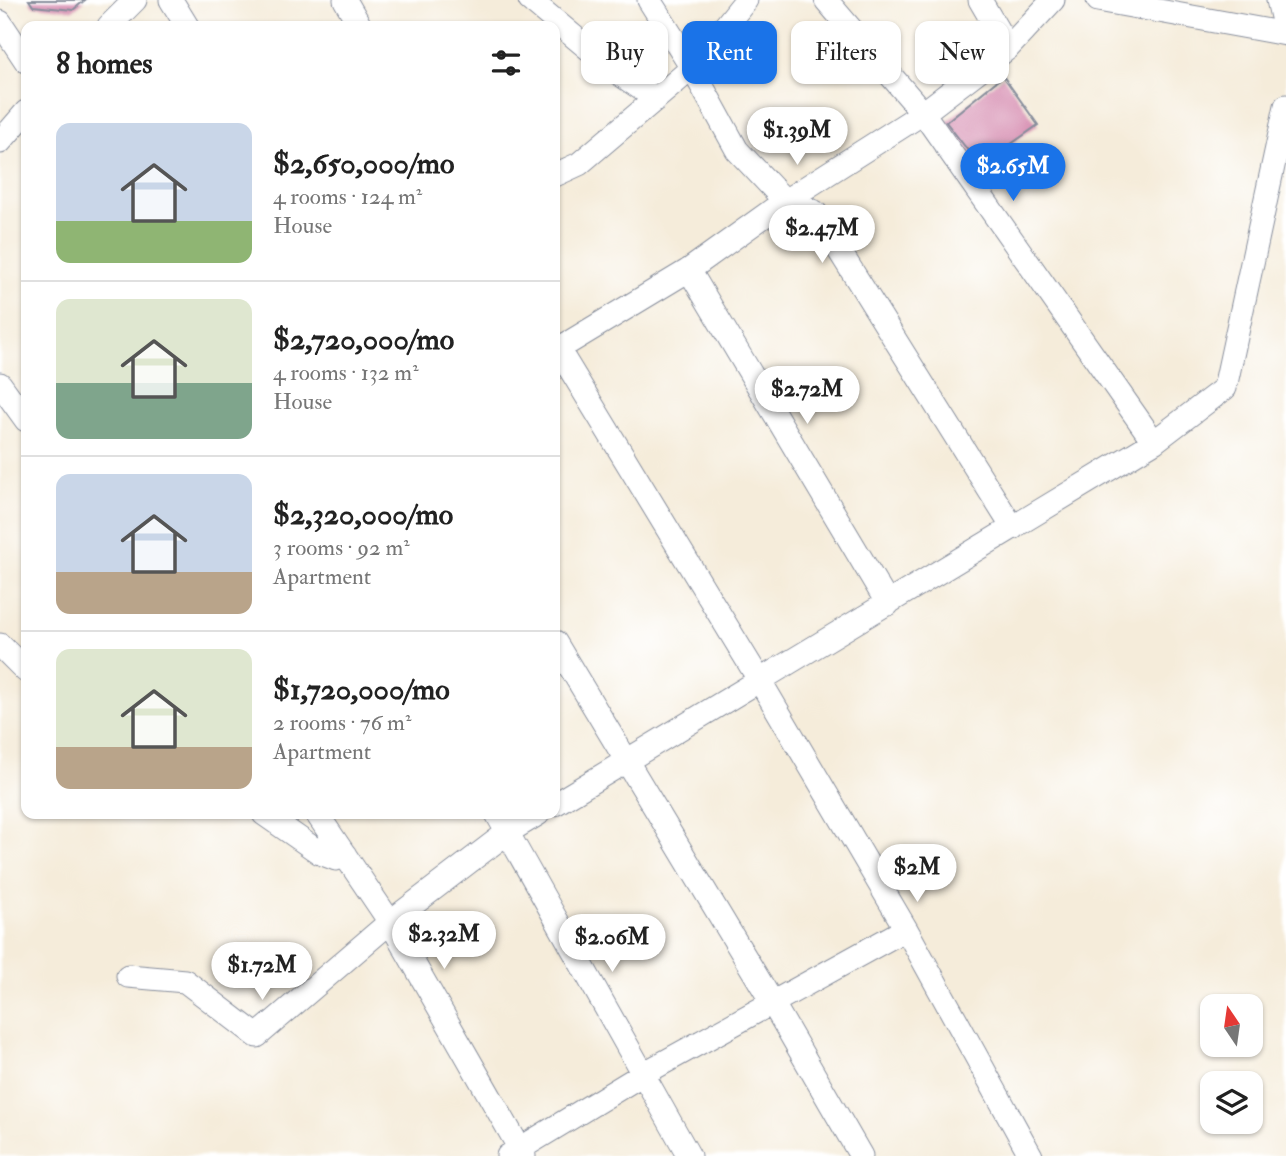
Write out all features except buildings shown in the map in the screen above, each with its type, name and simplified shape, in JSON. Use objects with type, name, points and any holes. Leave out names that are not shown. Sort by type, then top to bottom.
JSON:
[{"type":"street","points":[[114,21],[135,0]]},
{"type":"street","points":[[171,0],[184,21]]},
{"type":"street","points":[[345,0],[357,21]]},
{"type":"street","points":[[530,0],[555,21]]},
{"type":"street","points":[[649,0],[682,52]]},
{"type":"street","points":[[729,21],[746,0]]},
{"type":"street","points":[[826,0],[923,113],[1154,442]]},
{"type":"street","points":[[980,0],[992,21]]},
{"type":"street","points":[[1009,47],[1053,0]]},
{"type":"street","points":[[1098,0],[1286,34],[1278,0]]},
{"type":"street","points":[[0,22],[21,54]]},
{"type":"street","points":[[560,25],[614,70],[656,99]]},
{"type":"street","points":[[560,173],[579,164],[682,77]]},
{"type":"street","points":[[701,84],[737,150],[785,201],[815,212],[1013,528]]},
{"type":"street","points":[[560,346],[689,270],[785,201],[923,113],[961,84]]},
{"type":"street","points":[[560,801],[1154,442],[1225,388],[1286,106]]},
{"type":"street","points":[[0,142],[21,118]]},
{"type":"street","points":[[689,270],[888,604]]},
{"type":"street","points":[[560,355],[760,681],[906,929],[1025,1154]]},
{"type":"street","points":[[0,384],[21,413]]},
{"type":"street","points":[[0,645],[21,666]]},
{"type":"street","points":[[560,650],[772,1002],[861,1156]]},
{"type":"street","points":[[279,819],[320,853],[336,859],[345,855]]},
{"type":"street","points":[[320,819],[390,922],[517,1153],[643,1074],[906,929]]},
{"type":"street","points":[[128,975],[185,981],[257,1035],[503,823],[689,1156]]}]
